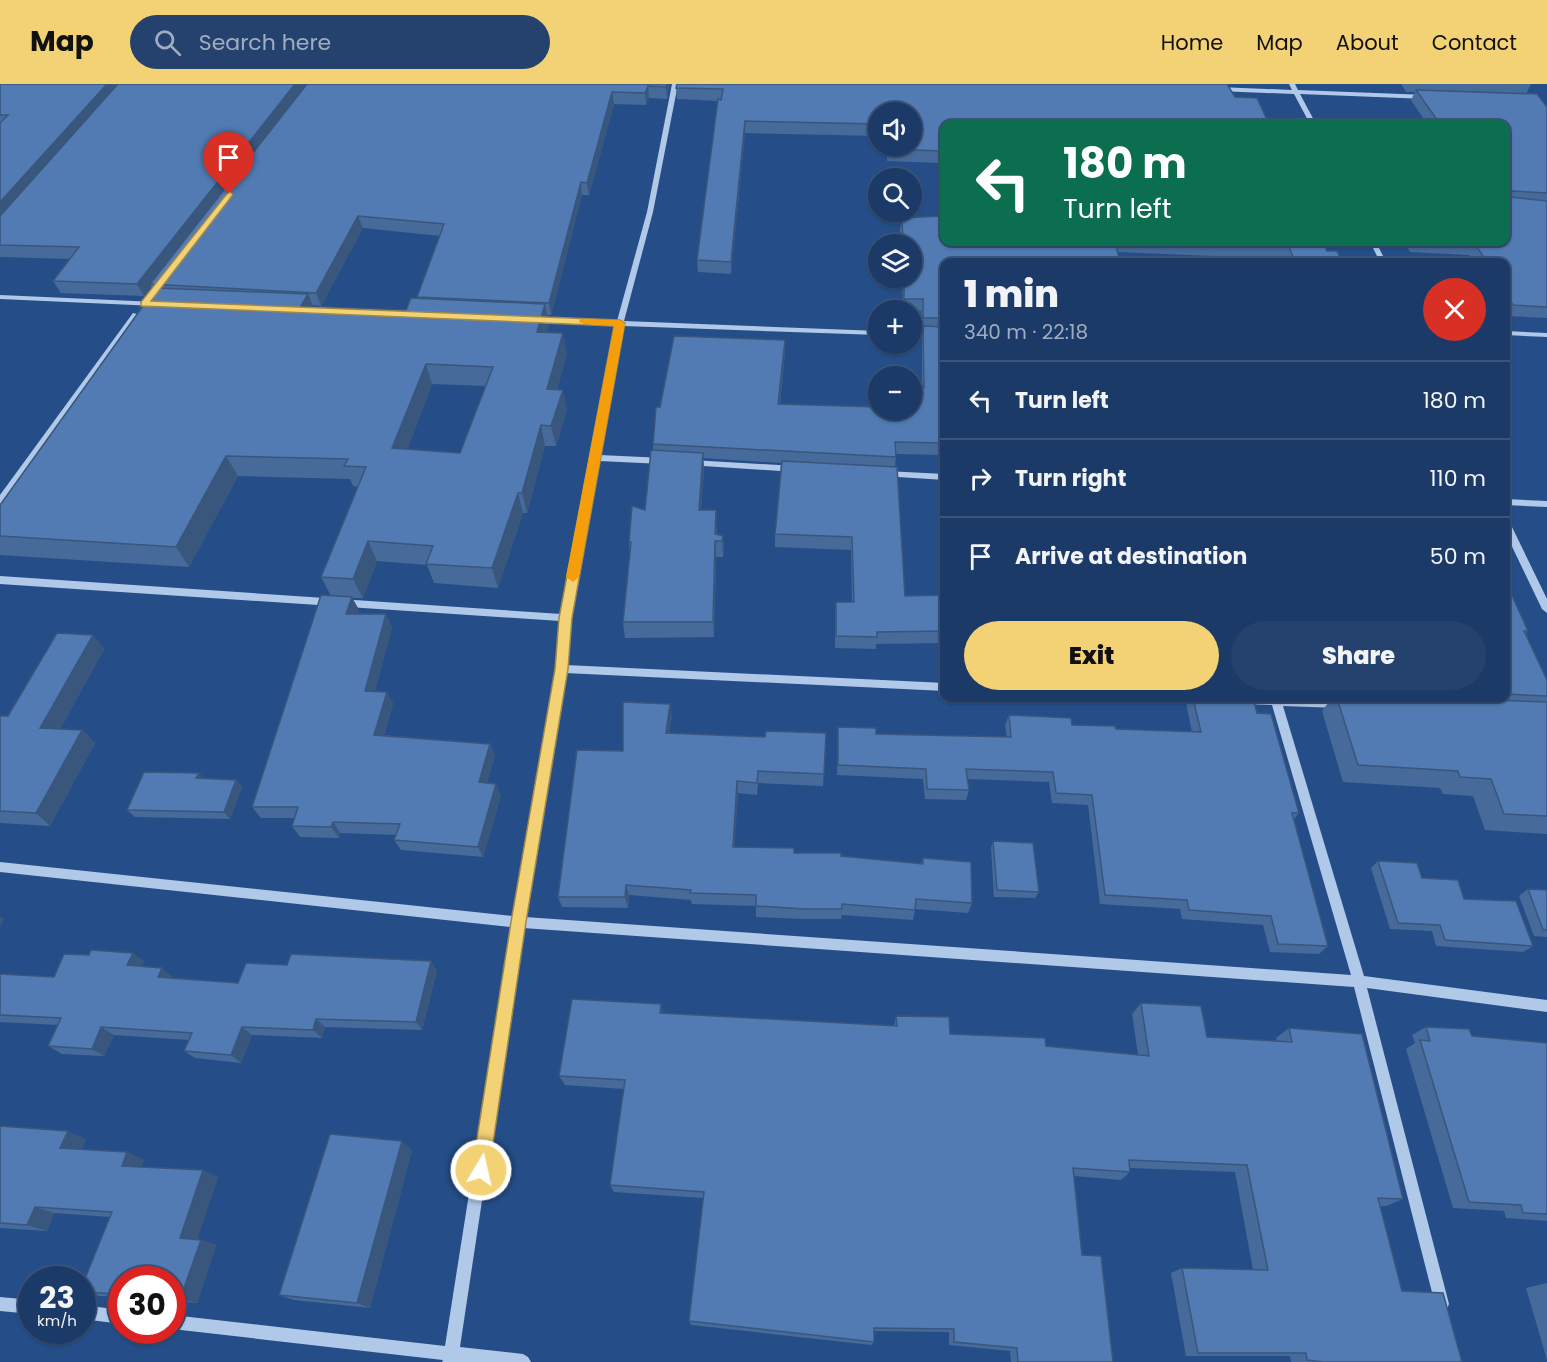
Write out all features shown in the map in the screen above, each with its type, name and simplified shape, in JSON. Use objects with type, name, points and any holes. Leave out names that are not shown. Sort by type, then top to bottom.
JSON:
[{"type":"street","points":[[451,1357],[518,922],[561,669],[565,618],[620,323],[650,212],[675,84]]},
{"type":"street","points":[[1292,84],[1311,120]]},
{"type":"street","points":[[1204,88],[1439,97]]},
{"type":"street","points":[[0,501],[151,295]]},
{"type":"street","points":[[0,297],[168,305]]},
{"type":"street","points":[[525,319],[868,333]]},
{"type":"street","points":[[1510,333],[1547,335]]},
{"type":"street","points":[[922,334],[940,335]]},
{"type":"street","points":[[594,458],[805,469]]},
{"type":"street","points":[[875,473],[940,477]]},
{"type":"street","points":[[1510,502],[1547,504]]},
{"type":"street","points":[[1510,533],[1547,609]]},
{"type":"street","points":[[0,579],[565,618]]},
{"type":"street","points":[[561,669],[940,687]]},
{"type":"street","points":[[1276,702],[1359,981],[1445,1316]]},
{"type":"street","points":[[1311,702],[1347,705]]},
{"type":"street","points":[[0,867],[518,922],[1359,981],[1547,1006]]},
{"type":"street","points":[[0,1304],[18,1306]]},
{"type":"street","points":[[186,1324],[451,1357],[523,1362]]},
{"type":"building","points":[[0,84],[107,84],[0,202],[0,123],[8,115],[0,115]]},
{"type":"building","points":[[118,84],[295,84],[137,284],[53,281],[79,247],[0,245],[0,216]]},
{"type":"building","points":[[307,84],[667,84],[666,87],[648,86],[645,93],[612,92],[587,183],[581,182],[549,303],[417,297],[444,224],[358,216],[316,293],[150,284]]},
{"type":"building","points":[[677,84],[1227,84],[1235,97],[1257,98],[1267,120],[940,120],[940,151],[922,150],[922,102],[868,102],[868,124],[745,121],[731,262],[697,260],[718,99],[721,100],[723,89],[676,88]]},
{"type":"building","points":[[1416,90],[1537,94],[1547,107],[1547,193],[1512,191],[1510,197],[1510,120],[1437,120]]},
{"type":"building","points":[[1510,197],[1547,201],[1547,307],[1513,305],[1510,300],[1510,258],[1484,258],[1476,246],[1510,246]]},
{"type":"building","points":[[940,216],[940,246],[1116,246],[1119,258],[940,258],[940,318],[923,318],[923,299],[904,299],[904,288],[922,288],[922,234],[903,234],[902,222],[922,222],[922,217]]},
{"type":"building","points":[[1265,246],[1325,246],[1327,251],[1337,251],[1340,258],[1293,258],[1289,247]]},
{"type":"building","points":[[156,288],[308,294],[301,306],[406,310],[411,298],[545,304],[537,332],[563,333],[547,389],[563,390],[551,426],[541,425],[522,493],[518,493],[492,568],[426,564],[433,546],[368,541],[353,579],[321,577],[366,467],[344,466],[348,459],[226,456],[176,547],[0,536],[0,505]],"holes":[[[426,364],[493,367],[460,453],[392,448]]]},
{"type":"building","points":[[923,326],[940,327],[940,443],[895,442],[896,457],[653,444],[656,407],[660,407],[674,336],[785,340],[778,404],[868,407],[868,420],[922,420],[922,388],[924,388]]},
{"type":"building","points":[[651,450],[703,453],[699,510],[716,510],[715,534],[723,536],[722,541],[715,541],[713,622],[623,622],[632,506],[645,510]]},
{"type":"building","points":[[782,461],[897,467],[905,596],[940,595],[940,631],[877,632],[877,637],[836,636],[836,602],[854,602],[852,537],[775,534]]},
{"type":"building","points":[[1510,591],[1528,631],[1524,631],[1547,680],[1547,696],[1510,694]]},
{"type":"building","points":[[321,595],[352,597],[346,614],[386,614],[365,691],[387,692],[374,735],[490,744],[479,782],[496,784],[478,847],[394,840],[400,824],[333,822],[331,827],[292,826],[298,807],[252,807]]},
{"type":"building","points":[[57,633],[93,635],[40,728],[82,730],[36,813],[0,811],[0,716],[8,716]]},
{"type":"building","points":[[623,702],[670,704],[666,733],[765,737],[766,731],[826,733],[824,774],[758,771],[757,783],[737,781],[733,847],[794,848],[794,853],[841,853],[841,856],[923,864],[923,858],[971,862],[972,903],[916,899],[915,910],[842,904],[842,909],[805,909],[756,906],[756,895],[690,893],[691,890],[626,885],[625,897],[558,897],[577,750],[623,751]]},
{"type":"building","points":[[1194,702],[1254,702],[1257,713],[1271,714],[1299,813],[1292,813],[1328,946],[1278,944],[1271,916],[1189,910],[1187,900],[1105,895],[1092,795],[1056,793],[1053,772],[966,769],[969,790],[927,789],[926,769],[838,765],[838,727],[876,728],[876,734],[1011,737],[1009,715],[1071,718],[1072,725],[1115,726],[1116,729],[1201,732]]},
{"type":"building","points":[[1338,702],[1547,702],[1547,816],[1504,814],[1491,779],[1460,777],[1458,771],[1358,765]]},
{"type":"building","points":[[144,772],[199,773],[196,778],[236,780],[224,812],[127,810]]},
{"type":"building","points":[[993,841],[1033,843],[1039,892],[997,890]]},
{"type":"building","points":[[1378,861],[1417,863],[1422,878],[1458,880],[1464,899],[1516,901],[1533,946],[1445,940],[1440,925],[1398,923]]},
{"type":"building","points":[[1528,889],[1547,890],[1547,930],[1543,930]]},
{"type":"building","points":[[91,950],[133,953],[127,965],[162,968],[158,977],[238,983],[246,963],[287,965],[291,954],[431,961],[416,1022],[316,1019],[313,1030],[242,1027],[231,1055],[184,1051],[192,1033],[101,1027],[92,1049],[48,1046],[61,1018],[0,1015],[0,974],[54,977],[64,954],[89,955]]},
{"type":"building","points":[[572,999],[661,1004],[660,1013],[897,1026],[896,1016],[949,1017],[950,1034],[1045,1038],[1046,1046],[1149,1056],[1141,1003],[1201,1006],[1207,1037],[1292,1042],[1289,1028],[1362,1034],[1403,1199],[1378,1198],[1402,1291],[1443,1293],[1462,1362],[1323,1362],[1307,1360],[1306,1353],[1198,1353],[1182,1268],[1268,1270],[1247,1165],[1129,1160],[1130,1172],[1073,1168],[1082,1255],[1101,1256],[1113,1362],[1018,1362],[1017,1348],[954,1342],[954,1329],[874,1328],[874,1342],[689,1321],[704,1192],[610,1185],[625,1080],[559,1076]]},
{"type":"building","points":[[1426,1027],[1469,1029],[1472,1036],[1547,1043],[1547,1214],[1523,1213],[1521,1205],[1469,1202],[1420,1040],[1430,1041]]},
{"type":"building","points":[[0,1126],[68,1131],[60,1148],[127,1152],[122,1166],[203,1170],[180,1238],[201,1240],[186,1282],[186,1266],[108,1266],[108,1293],[96,1293],[96,1266],[90,1266],[112,1212],[35,1207],[27,1225],[0,1223]]},
{"type":"building","points":[[330,1134],[402,1141],[357,1303],[279,1295]]},
{"type":"slow traffic","points":[[573,577],[620,323],[584,322]]},
{"type":"route","points":[[229,194],[144,304],[620,323],[565,618],[561,669],[518,922],[481,1170]]}]
